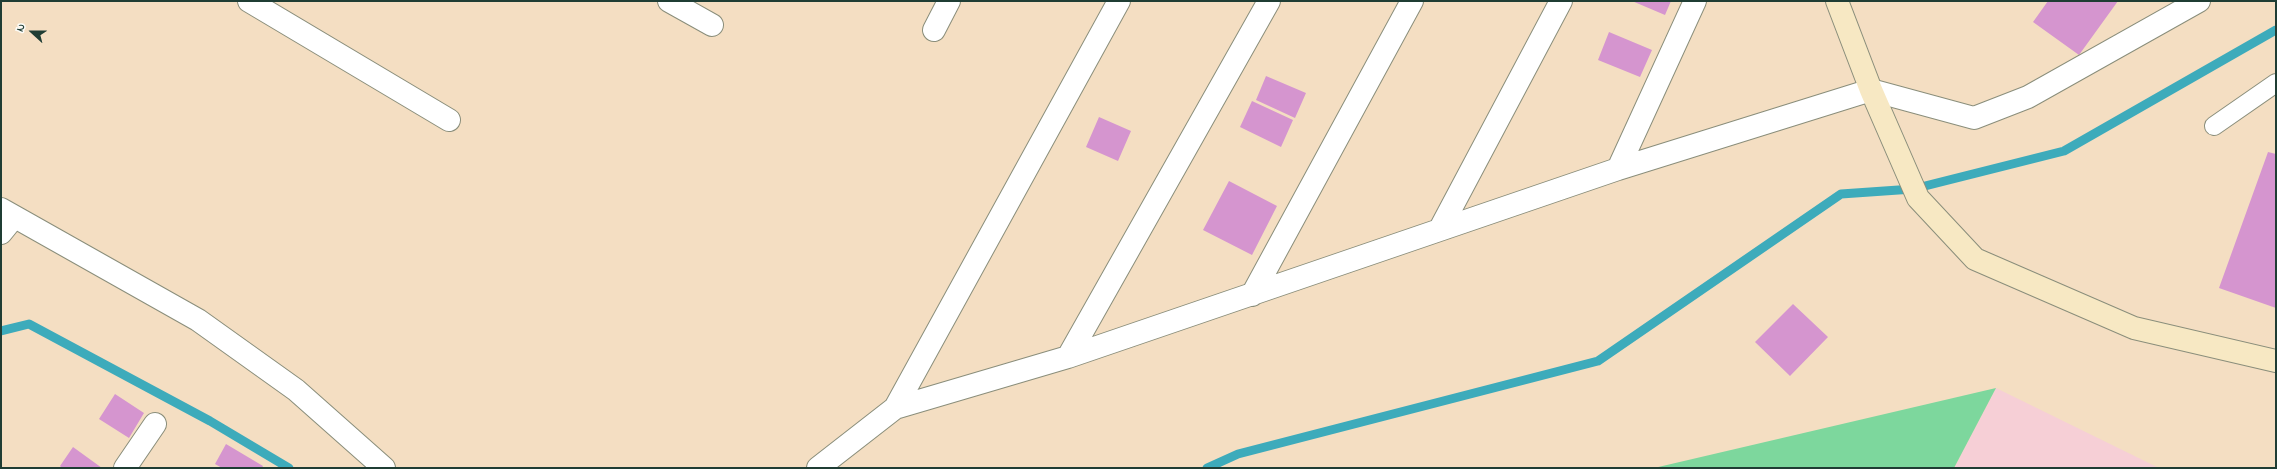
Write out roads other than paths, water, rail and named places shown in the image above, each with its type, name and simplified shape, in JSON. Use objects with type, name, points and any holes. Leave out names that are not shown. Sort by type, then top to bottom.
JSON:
[{"type":"street","points":[[249,1],[449,120]]},
{"type":"street","points":[[669,1],[712,25]]},
{"type":"street","points":[[934,30],[949,1]]},
{"type":"street","points":[[896,408],[1119,1]]},
{"type":"street","points":[[1068,357],[1269,1]]},
{"type":"street","points":[[1252,295],[1412,1]]},
{"type":"street","points":[[1440,228],[1561,1]]},
{"type":"street","points":[[1618,169],[1695,1]]},
{"type":"street","points":[[1837,1],[1871,90],[1918,198],[1975,258],[2134,328],[2276,361]]},
{"type":"street","points":[[818,468],[896,408],[1068,357],[1252,295],[1440,228],[1618,169],[1871,90],[1974,118],[2028,97],[2199,1]]},
{"type":"street","points":[[5,220],[198,320],[296,390],[384,468]]},
{"type":"street","points":[[125,468],[155,424]]},
{"type":"lane","points":[[2214,126],[2276,83]]},
{"type":"waterway","points":[[1207,468],[1238,454],[1598,361],[1841,194],[1913,189],[2064,151],[2276,30]]},
{"type":"waterway","points":[[1,331],[29,324],[210,421],[289,468]]}]
